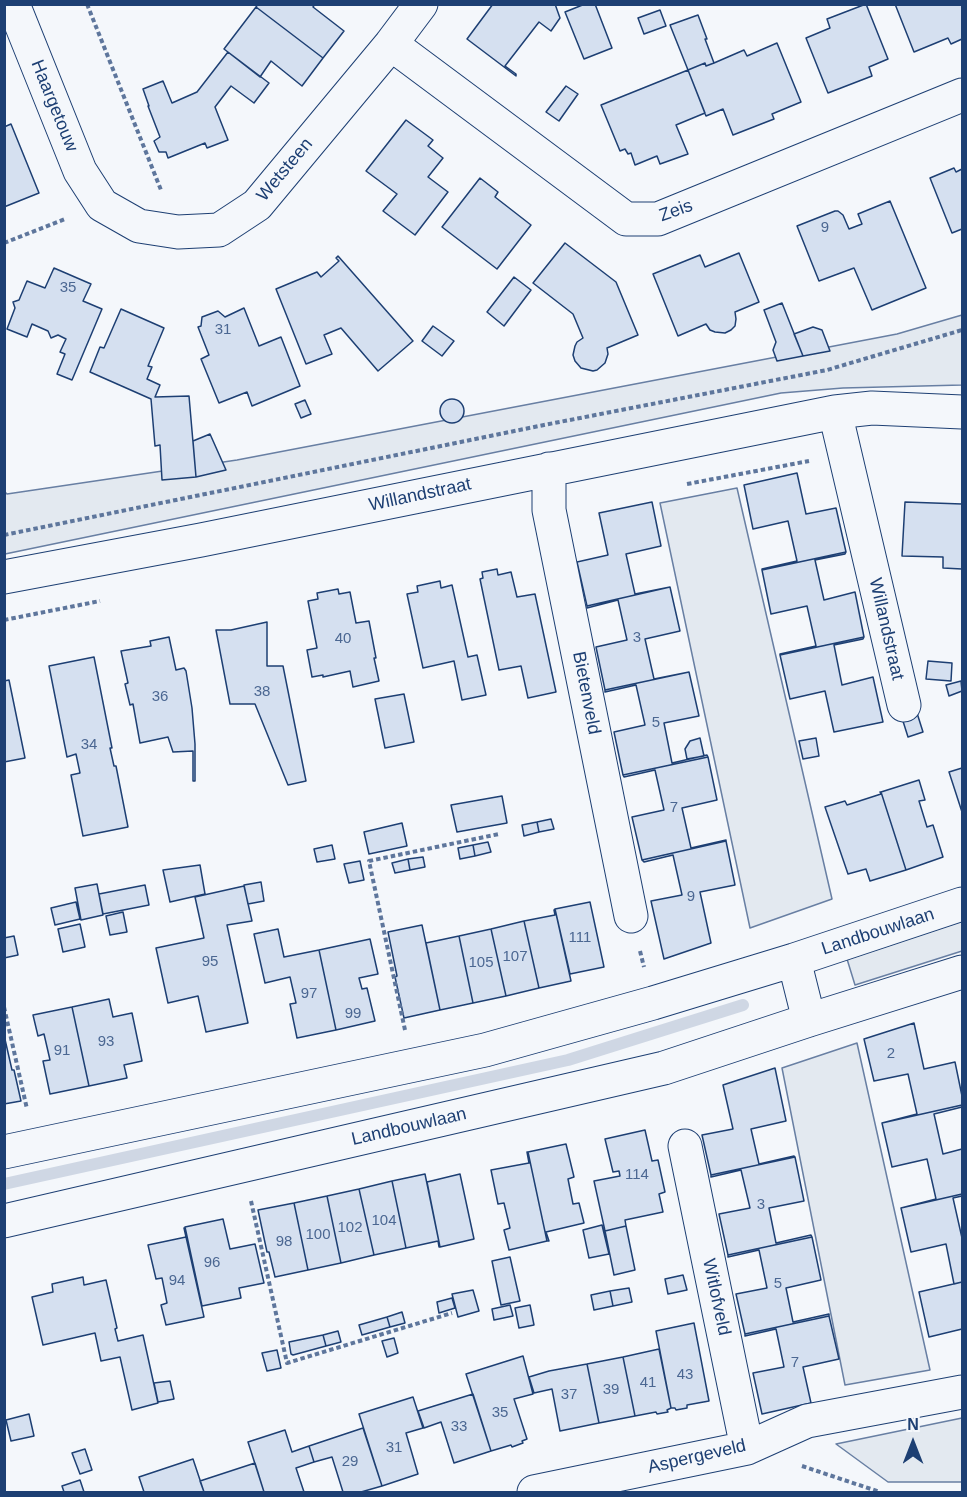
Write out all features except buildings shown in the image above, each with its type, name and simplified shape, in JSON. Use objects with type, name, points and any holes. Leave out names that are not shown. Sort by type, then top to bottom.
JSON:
[{"type":"street","name":"Haargetouw","points":[[13,4],[80,171],[102,205]]},
{"type":"street","name":"Wetsteen","points":[[102,205],[139,225],[177,232],[219,230],[257,205],[391,44],[421,4]]},
{"type":"street","name":"Zeis","points":[[391,44],[626,219],[658,219],[963,96]]},
{"type":"street","name":"Willandstraat","points":[[4,577],[201,540],[835,412],[872,408],[963,412]]},
{"type":"street","name":"Willandstraat","points":[[835,412],[904,705]]},
{"type":"street","name":"Bietenveld","points":[[549,469],[549,510],[631,916]]},
{"type":"street","name":"Landbouwlaan","points":[[20,1149],[485,1050],[653,1003],[794,960],[963,904]]},
{"type":"street","points":[[794,960],[809,1020]]},
{"type":"street","name":"Landbouwlaan","points":[[4,1221],[664,1068],[963,972]]},
{"type":"street","name":"Witlofveld","points":[[685,1146],[747,1448]]},
{"type":"street","name":"Aspergeveld","points":[[534,1492],[747,1448],[807,1421],[963,1392]]},
{"type":"path","points":[[87,4],[177,232]]},
{"type":"path","points":[[4,243],[102,205]]},
{"type":"path","points":[[4,535],[827,370],[963,330]]},
{"type":"path","points":[[412,1065],[369,861],[499,834]]},
{"type":"path","points":[[631,916],[653,1003]]},
{"type":"path","points":[[4,1007],[20,1149]]},
{"type":"path","points":[[243,1166],[288,1363],[452,1313]]},
{"type":"path","points":[[747,1448],[880,1492]]},
{"type":"shaded area","points":[[962,315],[962,385],[843,388],[781,393],[5,554],[4,491],[7,494],[237,460],[897,334]]},
{"type":"shaded area","points":[[737,488],[832,899],[750,928],[660,503]]},
{"type":"shaded area","points":[[962,921],[962,951],[855,985],[847,959]]},
{"type":"shaded area","points":[[857,1043],[930,1370],[845,1385],[782,1068]]},
{"type":"shaded area","points":[[962,1418],[962,1482],[888,1482],[836,1444]]},
{"type":"waterway","points":[[4,1184],[568,1060],[743,1005]]}]
